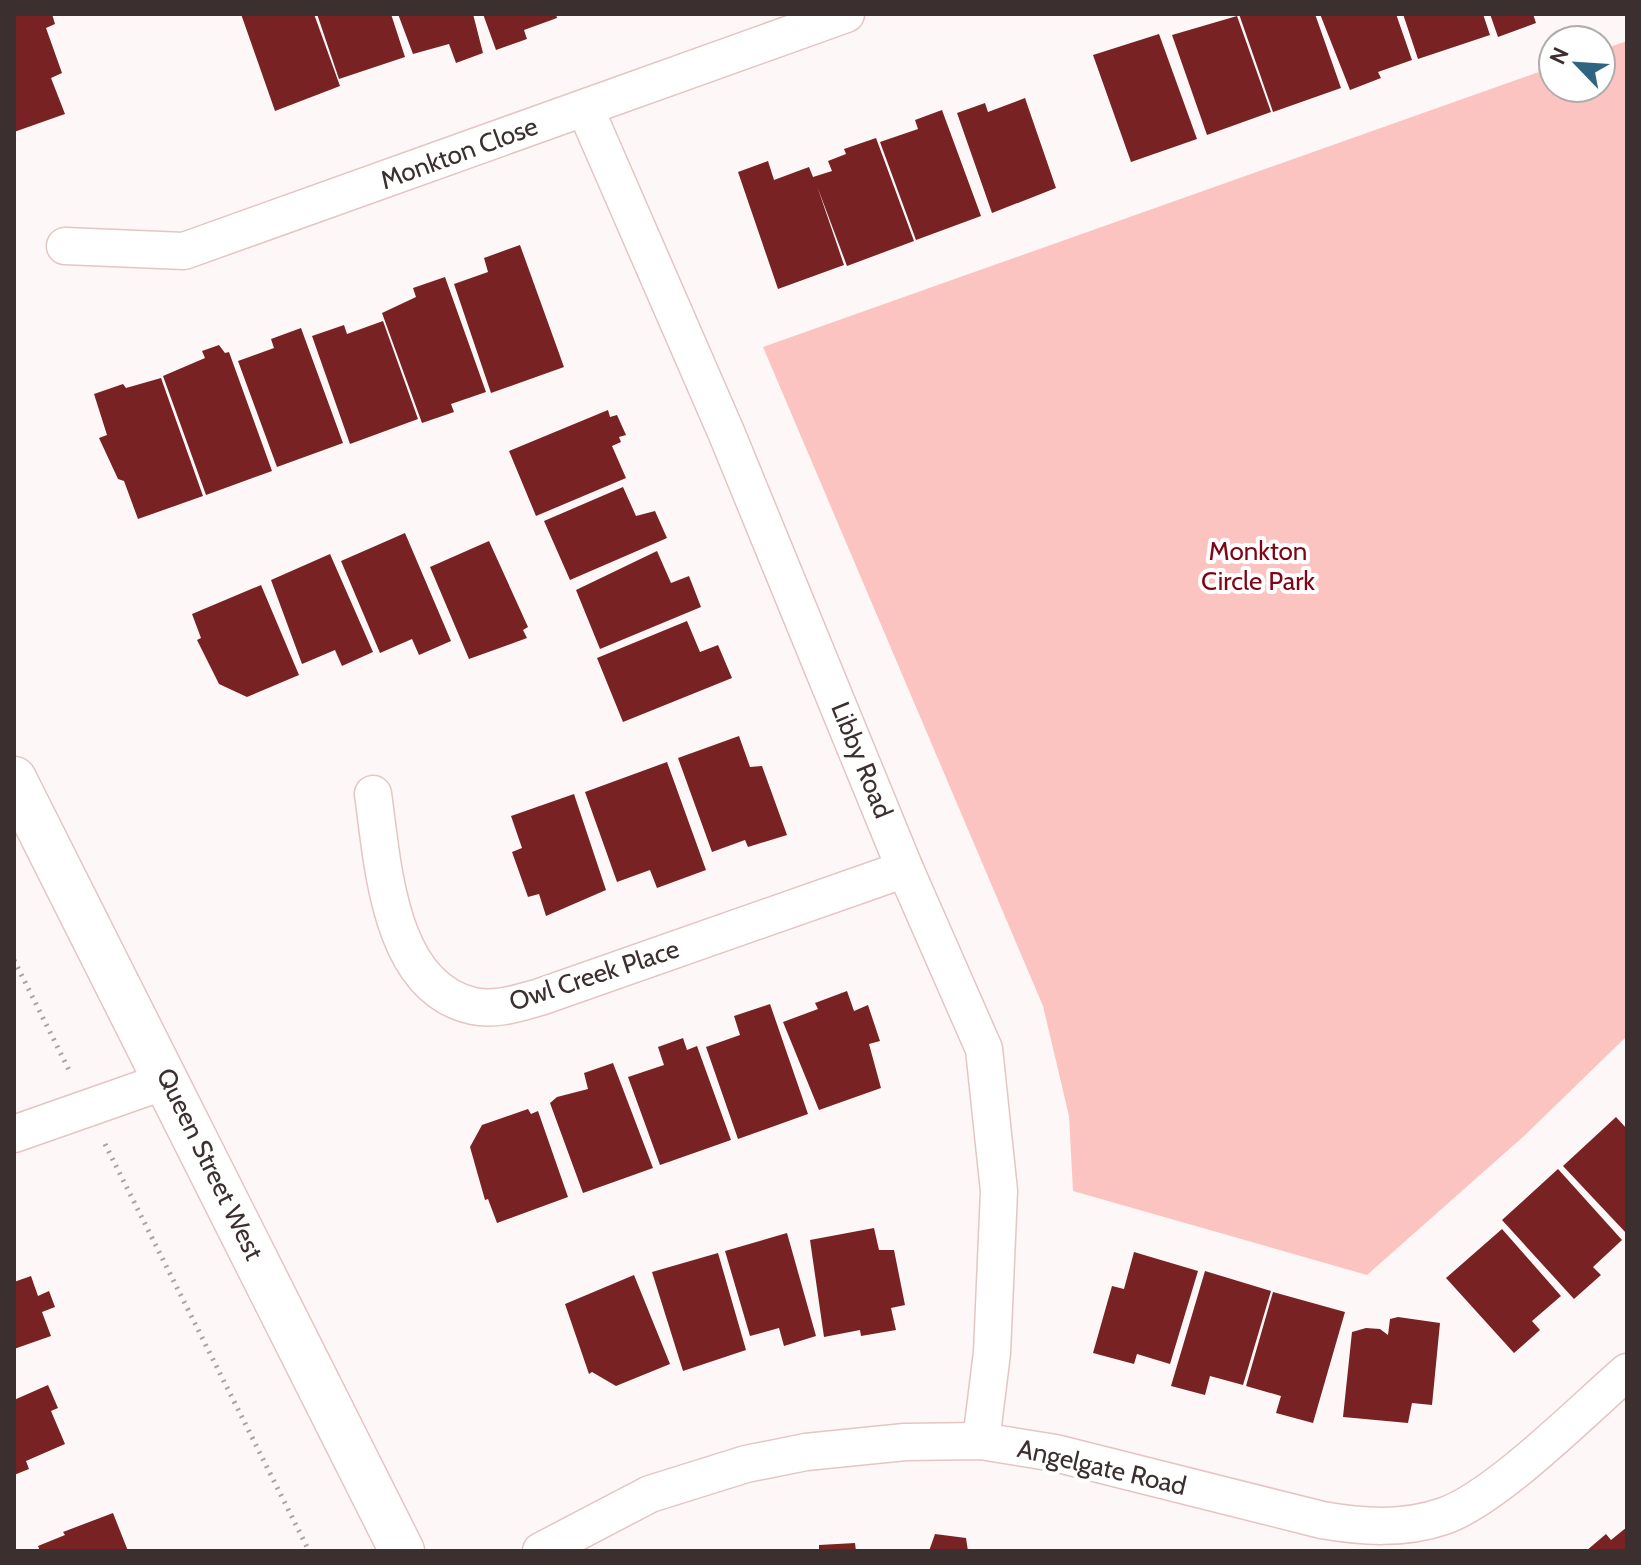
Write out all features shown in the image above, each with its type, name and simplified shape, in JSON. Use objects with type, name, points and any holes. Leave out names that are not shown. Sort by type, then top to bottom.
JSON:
[{"type":"main road","name":"Queen Street West","points":[[14,779],[168,1080],[402,1551]]},
{"type":"street","name":"Monkton Close","points":[[65,246],[184,251],[846,14]]},
{"type":"street","name":"Libby Road","points":[[585,108],[732,446],[905,869],[984,1049],[995,1123],[999,1191],[992,1353],[981,1441]]},
{"type":"street","name":"Owl Creek Place","points":[[373,794],[389,904],[404,942],[423,976],[447,996],[474,1006],[508,1006],[540,997],[905,869]]},
{"type":"street","points":[[14,1134],[168,1080]]},
{"type":"street","name":"Angelgate Road","points":[[541,1551],[650,1494],[746,1464],[806,1452],[891,1443],[981,1441],[1055,1453],[1322,1520],[1362,1527],[1398,1525],[1444,1516],[1481,1495],[1627,1372]]},
{"type":"path","points":[[14,960],[309,1551]]},
{"type":"green space","name":"Monkton Circle Park","points":[[1627,41],[1627,1036],[1524,1136],[1367,1275],[1073,1191],[1069,1116],[1043,1006],[763,347],[1537,73],[1537,104],[1617,104],[1617,44]]},
{"type":"building","points":[[14,14],[52,14],[55,24],[46,28],[62,73],[51,78],[65,114],[14,132]]},
{"type":"building","points":[[241,14],[314,14],[340,86],[275,111]]},
{"type":"building","points":[[317,14],[391,14],[405,57],[339,79]]},
{"type":"building","points":[[398,14],[473,14],[483,53],[456,63],[449,44],[413,54]]},
{"type":"building","points":[[483,14],[556,14],[557,18],[524,30],[527,39],[496,50]]},
{"type":"building","points":[[1239,14],[1315,14],[1341,88],[1273,112]]},
{"type":"building","points":[[1320,14],[1396,14],[1412,60],[1378,72],[1381,78],[1350,90]]},
{"type":"building","points":[[1403,14],[1483,14],[1490,35],[1418,59]]},
{"type":"building","points":[[1490,14],[1533,14],[1536,23],[1498,37]]},
{"type":"building","points":[[1237,16],[1271,112],[1207,135],[1172,35]]},
{"type":"building","points":[[1159,34],[1197,139],[1131,162],[1093,55]]},
{"type":"building","points":[[1025,98],[1056,188],[992,213],[957,113],[985,103],[988,112]]},
{"type":"building","points":[[942,110],[981,216],[916,240],[880,142],[918,129],[915,120]]},
{"type":"building","points":[[876,138],[914,241],[847,266],[817,186],[844,265],[778,289],[738,172],[768,161],[774,180],[809,167],[813,177],[832,171],[828,161],[846,154],[844,149]]},
{"type":"building","points":[[520,245],[564,367],[491,393],[454,284],[488,272],[484,258]]},
{"type":"building","points":[[445,277],[486,392],[451,404],[454,412],[422,423],[382,313],[416,297],[413,288]]},
{"type":"building","points":[[383,321],[418,419],[350,444],[312,336],[344,325],[347,334]]},
{"type":"building","points":[[301,328],[343,443],[277,467],[238,361],[274,348],[271,339]]},
{"type":"building","points":[[219,345],[225,353],[229,352],[272,471],[206,495],[163,376],[205,358],[202,351]]},
{"type":"building","points":[[161,378],[203,496],[138,519],[124,481],[118,479],[99,438],[107,435],[94,394],[123,384],[126,388]]},
{"type":"building","points":[[608,410],[610,417],[617,415],[626,435],[619,437],[621,442],[612,446],[626,478],[536,516],[509,451]]},
{"type":"building","points":[[623,487],[636,516],[655,511],[667,538],[570,580],[544,521]]},
{"type":"building","points":[[405,533],[451,641],[419,655],[412,639],[380,653],[341,561]]},
{"type":"building","points":[[489,541],[528,627],[523,630],[527,638],[469,659],[430,567]]},
{"type":"building","points":[[657,551],[671,583],[689,576],[701,607],[600,649],[576,590]]},
{"type":"building","points":[[330,554],[373,652],[342,666],[335,650],[302,664],[271,580]]},
{"type":"building","points":[[261,585],[299,675],[247,697],[219,684],[197,640],[201,638],[192,614]]},
{"type":"building","points":[[687,621],[700,652],[718,645],[732,678],[623,722],[597,658]]},
{"type":"building","points":[[739,736],[750,767],[762,766],[787,835],[748,847],[745,840],[712,852],[678,758]]},
{"type":"building","points":[[667,762],[706,870],[657,888],[650,870],[617,882],[585,792]]},
{"type":"building","points":[[574,794],[606,890],[546,916],[539,894],[528,897],[512,852],[522,848],[511,816]]},
{"type":"building","points":[[847,991],[854,1011],[868,1005],[880,1041],[869,1044],[881,1088],[819,1110],[783,1022],[818,1009],[815,1003]]},
{"type":"building","points":[[770,1004],[808,1114],[738,1139],[706,1047],[740,1035],[734,1016]]},
{"type":"building","points":[[683,1038],[687,1050],[697,1046],[731,1140],[660,1165],[628,1077],[664,1065],[658,1047]]},
{"type":"building","points":[[613,1063],[653,1168],[583,1193],[550,1103],[557,1097],[588,1089],[584,1073]]},
{"type":"building","points":[[528,1109],[531,1114],[538,1111],[568,1197],[497,1223],[488,1199],[485,1200],[470,1147],[482,1125]]},
{"type":"building","points":[[1616,1117],[1627,1129],[1627,1234],[1563,1166]]},
{"type":"building","points":[[1558,1169],[1622,1240],[1593,1267],[1601,1275],[1574,1299],[1502,1220]]},
{"type":"building","points":[[874,1228],[879,1250],[894,1250],[905,1305],[891,1308],[896,1330],[861,1336],[860,1330],[824,1337],[810,1240]]},
{"type":"building","points":[[1502,1229],[1561,1296],[1532,1321],[1540,1330],[1514,1353],[1446,1278]]},
{"type":"building","points":[[787,1233],[816,1336],[784,1346],[779,1328],[750,1336],[725,1251]]},
{"type":"building","points":[[1134,1252],[1198,1271],[1170,1364],[1137,1354],[1134,1364],[1093,1353],[1112,1286],[1124,1289]]},
{"type":"building","points":[[718,1253],[746,1350],[683,1371],[652,1272]]},
{"type":"building","points":[[1205,1271],[1271,1291],[1243,1385],[1210,1376],[1205,1395],[1171,1386]]},
{"type":"building","points":[[634,1275],[670,1364],[616,1386],[592,1372],[589,1374],[565,1304]]},
{"type":"building","points":[[31,1276],[38,1296],[49,1291],[55,1307],[42,1312],[51,1336],[14,1349],[14,1282]]},
{"type":"building","points":[[1273,1292],[1345,1312],[1313,1423],[1276,1413],[1281,1396],[1246,1386]]},
{"type":"building","points":[[1398,1317],[1440,1323],[1432,1405],[1412,1403],[1408,1423],[1343,1417],[1352,1332],[1366,1328],[1380,1329],[1388,1335],[1390,1319]]},
{"type":"building","points":[[48,1385],[58,1408],[51,1411],[65,1444],[26,1461],[29,1469],[14,1475],[14,1400]]},
{"type":"building","points":[[113,1513],[128,1551],[40,1551],[38,1546],[65,1535],[63,1532]]},
{"type":"building","points":[[1627,1527],[1627,1551],[1586,1551],[1606,1534],[1611,1540]]},
{"type":"building","points":[[935,1534],[966,1538],[968,1551],[929,1551]]},
{"type":"building","points":[[855,1543],[856,1551],[819,1551],[819,1545]]}]
